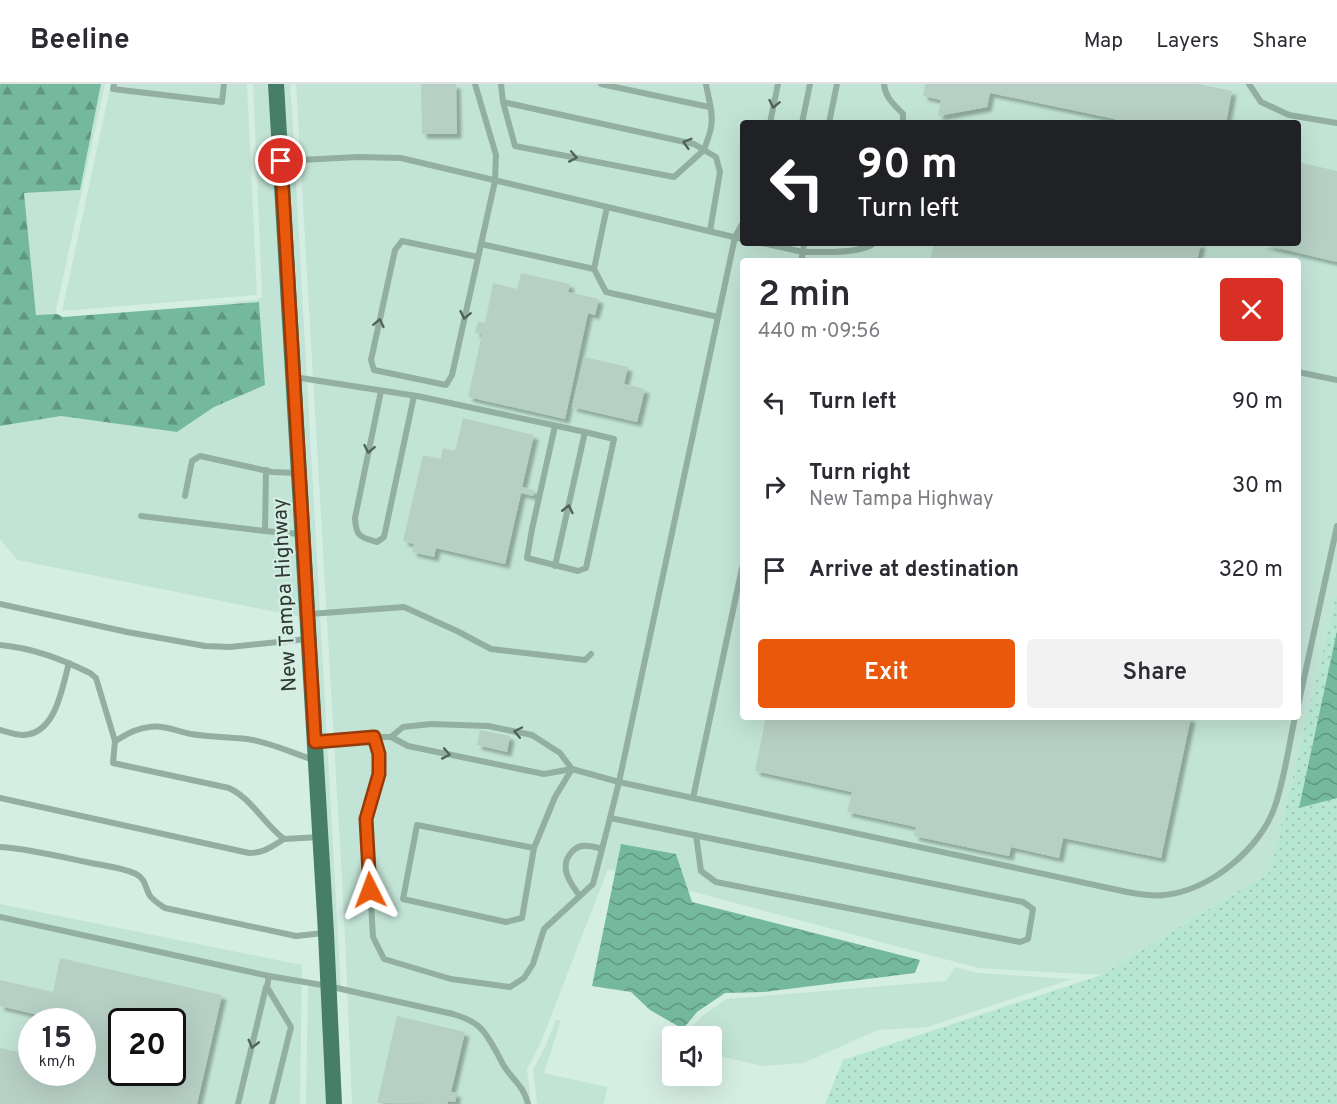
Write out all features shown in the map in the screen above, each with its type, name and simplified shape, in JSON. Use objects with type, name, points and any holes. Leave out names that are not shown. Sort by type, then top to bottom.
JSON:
[{"type":"main road","name":"New Tampa Highway","points":[[276,84],[334,1104]]},
{"type":"lane","points":[[114,84],[113,89],[222,102],[224,84]]},
{"type":"lane","points":[[475,84],[496,155],[495,181],[453,375],[446,385],[374,370],[371,360],[395,250],[402,241],[478,258]]},
{"type":"lane","points":[[501,84],[503,102],[515,146],[674,177],[704,150],[712,113],[706,84]]},
{"type":"lane","points":[[601,84],[709,107]]},
{"type":"lane","points":[[771,120],[778,84]]},
{"type":"lane","points":[[803,120],[810,84]]},
{"type":"lane","points":[[830,120],[837,84]]},
{"type":"lane","points":[[884,84],[888,98],[903,114],[903,120]]},
{"type":"lane","points":[[1249,84],[1261,102],[1289,115],[1337,123]]},
{"type":"lane","points":[[503,102],[694,144],[716,157],[720,172],[710,231]]},
{"type":"lane","points":[[281,161],[358,157],[401,158],[740,238]]},
{"type":"lane","points":[[607,207],[594,269],[606,292],[718,317]]},
{"type":"lane","points":[[374,737],[379,754],[379,774],[366,819],[373,937],[384,959],[451,979],[510,987],[524,978],[533,964],[544,929],[593,884],[619,782],[735,237],[740,228]]},
{"type":"lane","points":[[481,244],[594,269]]},
{"type":"lane","points":[[775,246],[802,252],[862,249],[872,246]]},
{"type":"lane","points":[[801,258],[803,246]]},
{"type":"lane","points":[[1301,373],[1337,380]]},
{"type":"lane","points":[[293,377],[414,396],[585,432],[614,439],[586,568],[578,571],[527,558],[555,426]]},
{"type":"lane","points":[[381,391],[355,518],[356,530],[361,537],[377,542],[384,537],[414,396]]},
{"type":"lane","points":[[555,566],[585,432]]},
{"type":"lane","points":[[185,496],[192,461],[200,456],[266,470],[299,473]]},
{"type":"lane","points":[[265,531],[266,470]]},
{"type":"lane","points":[[141,516],[303,534]]},
{"type":"lane","points":[[1301,692],[1337,526]]},
{"type":"lane","points":[[693,798],[740,577]]},
{"type":"lane","points":[[0,604],[127,632],[205,646],[230,647],[309,638]]},
{"type":"lane","points":[[307,614],[404,607],[491,649],[585,660],[591,654]]},
{"type":"lane","points":[[0,645],[44,653],[90,673],[96,678],[115,741],[113,763],[229,788],[243,798],[284,839]]},
{"type":"lane","points":[[0,730],[22,735],[36,732],[43,727],[54,713],[69,663]]},
{"type":"lane","points":[[315,742],[391,737],[408,746],[544,774],[572,769],[619,782],[1127,892],[1163,896],[1187,891],[1212,879],[1235,863],[1261,834],[1276,805],[1294,720]]},
{"type":"lane","points":[[391,737],[403,727],[430,724],[488,726],[532,735],[560,753],[572,769]]},
{"type":"lane","points":[[115,741],[142,728],[163,727],[210,737],[247,739],[316,761]]},
{"type":"lane","points":[[534,848],[417,825],[403,899],[506,922],[522,918],[534,848],[555,797],[572,769]]},
{"type":"lane","points":[[0,798],[249,853],[265,851],[284,839],[320,837]]},
{"type":"lane","points":[[610,818],[696,835],[1023,902],[1033,909],[1028,939],[1020,942],[716,882],[701,871],[696,835]]},
{"type":"lane","points":[[579,895],[567,874],[567,858],[575,848],[582,846],[602,849]]},
{"type":"lane","points":[[0,847],[25,850],[135,874],[142,879],[155,902],[165,908],[296,936],[326,933]]},
{"type":"lane","points":[[0,916],[269,976],[328,986],[453,1014],[470,1020],[485,1032],[505,1069],[517,1080],[526,1095],[528,1104]]},
{"type":"lane","points":[[238,1104],[269,976]]},
{"type":"lane","points":[[267,987],[291,1027],[272,1104]]},
{"type":"shaded area","points":[[101,84],[105,84],[57,314],[36,315],[24,193],[80,190]]},
{"type":"shaded area","points":[[111,84],[247,84],[257,295],[62,311]]},
{"type":"shaded area","points":[[253,84],[269,84],[301,617],[17,560],[0,539],[0,426],[61,416],[177,432],[214,407],[265,385],[259,302],[198,305],[257,300],[262,297]]},
{"type":"shaded area","points":[[283,84],[290,84],[292,111],[341,989],[335,989]]},
{"type":"shaded area","points":[[296,84],[1337,84],[1337,592],[1270,872],[1101,975],[978,968],[608,869],[541,1042],[527,1069],[531,1104],[352,1104],[344,915]]},
{"type":"shaded area","points":[[1337,592],[1337,1104],[825,1104],[843,1060],[1101,975],[1270,872]]},
{"type":"shaded area","points":[[0,904],[302,965],[300,1104],[0,1104]]},
{"type":"shaded area","points":[[955,967],[978,973],[1072,979],[927,1027],[878,1030],[804,1063],[762,1066],[722,1057],[722,1026],[693,1026],[702,1016],[726,999],[946,981]]},
{"type":"shaded area","points":[[308,983],[321,986],[327,1104],[306,1104]]},
{"type":"shaded area","points":[[556,1020],[561,1020],[544,1073],[607,1087],[604,1104],[537,1104],[533,1070]]},
{"type":"green space","points":[[0,84],[101,84],[80,190],[24,193],[36,315],[57,314],[63,317],[259,302],[265,385],[214,407],[177,432],[61,416],[0,426]]},
{"type":"water","points":[[1337,631],[1337,798],[1299,808]]},
{"type":"water","points":[[621,844],[676,854],[692,902],[920,960],[915,973],[764,992],[725,993],[697,1012],[685,1026],[678,1026],[650,1010],[631,992],[592,986]]},
{"type":"building","points":[[421,84],[456,84],[457,134],[422,134]]},
{"type":"building","points":[[925,84],[1198,84],[1232,91],[1227,120],[1115,120],[990,93],[987,107],[938,116],[941,100],[923,96]]},
{"type":"building","points":[[1301,163],[1337,171],[1337,262],[1269,246],[1301,246]]},
{"type":"building","points":[[933,246],[1200,246],[1198,258],[931,258]]},
{"type":"building","points":[[521,273],[570,284],[568,292],[599,299],[595,315],[588,313],[565,419],[468,397],[482,334],[475,333],[478,321],[485,323],[493,283],[517,289]]},
{"type":"building","points":[[584,357],[628,367],[624,384],[645,389],[637,422],[572,407]]},
{"type":"building","points":[[463,418],[534,435],[522,487],[535,490],[533,496],[521,493],[505,564],[436,548],[434,557],[412,552],[414,544],[403,541],[423,455],[441,459],[443,448],[455,451]]},
{"type":"building","points":[[765,720],[1190,720],[1161,858],[1063,838],[1059,858],[1011,847],[1009,856],[914,836],[916,827],[847,812],[852,792],[755,771]]},
{"type":"building","points":[[480,730],[510,736],[507,752],[477,745]]},
{"type":"building","points":[[60,958],[222,995],[197,1104],[0,1104],[0,1048],[18,1052],[18,1086],[96,1086],[96,1008],[18,1008],[18,1010],[0,1006],[0,980],[53,992]]},
{"type":"building","points":[[397,1016],[465,1032],[451,1092],[457,1093],[455,1102],[448,1101],[447,1104],[377,1103]]},
{"type":"route","points":[[281,161],[315,742],[374,737],[379,754],[379,774],[366,819],[370,890]]}]
